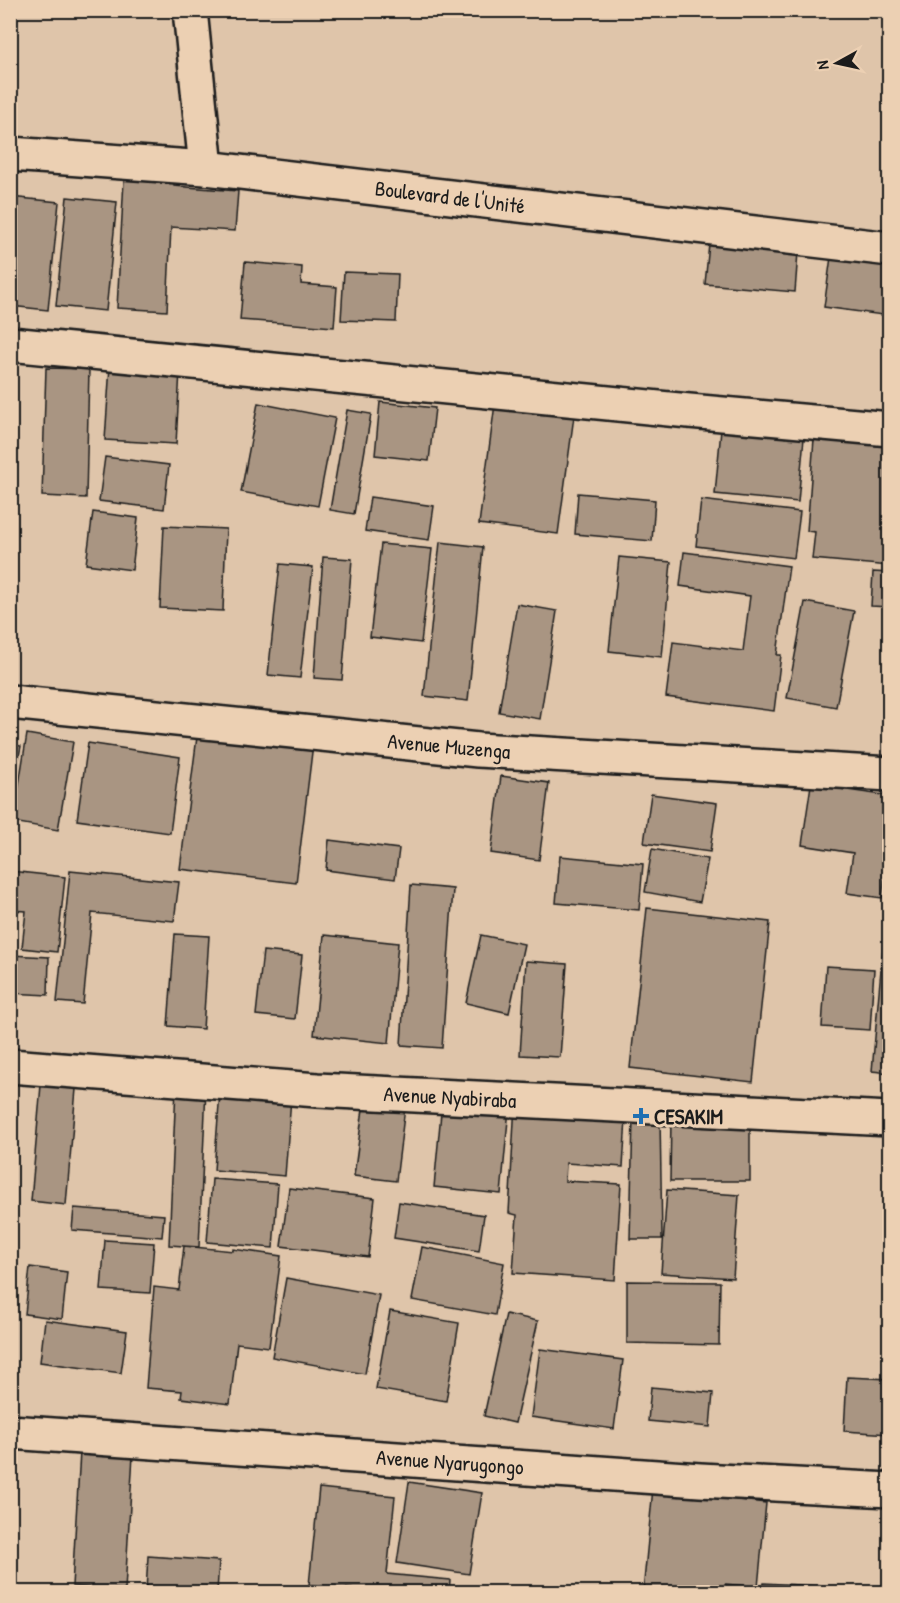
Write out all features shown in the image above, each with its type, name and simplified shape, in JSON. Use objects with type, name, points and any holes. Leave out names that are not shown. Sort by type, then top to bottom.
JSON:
[{"type":"street","points":[[189,10],[206,168]]},
{"type":"street","name":"Boulevard de l'Unité","points":[[10,154],[206,168],[890,249]]},
{"type":"street","points":[[10,344],[890,429]]},
{"type":"street","name":"Avenue Muzenga","points":[[10,702],[478,750],[890,774]]},
{"type":"street","name":"Avenue Nyabiraba","points":[[10,1066],[317,1090],[890,1119]]},
{"type":"street","name":"Avenue Nyarugongo","points":[[10,1432],[688,1479],[890,1490]]},
{"type":"building","points":[[124,180],[174,182],[174,186],[238,191],[235,231],[171,227],[167,311],[117,308]]},
{"type":"building","points":[[10,197],[59,202],[48,310],[10,306]]},
{"type":"building","points":[[67,197],[117,202],[106,311],[56,306]]},
{"type":"building","points":[[709,244],[798,252],[795,292],[705,284]]},
{"type":"building","points":[[831,257],[890,265],[890,316],[824,307]]},
{"type":"building","points":[[245,262],[302,267],[301,284],[337,287],[334,327],[240,320]]},
{"type":"building","points":[[344,272],[398,274],[396,322],[341,320]]},
{"type":"building","points":[[110,366],[180,370],[176,444],[105,440]]},
{"type":"building","points":[[46,368],[89,369],[86,498],[42,496]]},
{"type":"building","points":[[380,402],[435,408],[429,461],[375,455]]},
{"type":"building","points":[[258,403],[335,418],[318,506],[241,492]]},
{"type":"building","points":[[495,404],[574,416],[558,534],[479,524]]},
{"type":"building","points":[[347,410],[371,414],[354,514],[330,510]]},
{"type":"building","points":[[721,430],[804,438],[798,502],[715,494]]},
{"type":"building","points":[[814,439],[890,440],[890,566],[812,559],[815,532],[807,531]]},
{"type":"building","points":[[105,457],[169,465],[164,509],[99,501]]},
{"type":"building","points":[[578,493],[655,500],[652,541],[575,534]]},
{"type":"building","points":[[370,497],[434,506],[429,540],[365,531]]},
{"type":"building","points":[[701,500],[800,512],[794,558],[696,546]]},
{"type":"building","points":[[10,506],[15,507],[10,538]]},
{"type":"building","points":[[93,512],[138,518],[132,570],[86,564]]},
{"type":"building","points":[[164,526],[226,529],[223,611],[160,608]]},
{"type":"building","points":[[440,542],[483,547],[468,701],[424,696]]},
{"type":"building","points":[[381,544],[432,549],[421,643],[370,637]]},
{"type":"building","points":[[684,552],[789,566],[777,655],[781,655],[774,711],[666,697],[673,642],[743,651],[750,596],[680,586]]},
{"type":"building","points":[[323,557],[352,559],[342,680],[314,678]]},
{"type":"building","points":[[619,557],[671,562],[662,657],[609,651]]},
{"type":"building","points":[[280,564],[313,567],[300,678],[268,675]]},
{"type":"building","points":[[873,572],[890,573],[890,607],[871,606]]},
{"type":"building","points":[[805,602],[854,611],[836,707],[787,698]]},
{"type":"building","points":[[517,604],[557,611],[540,719],[499,712]]},
{"type":"building","points":[[198,729],[313,744],[296,883],[180,869]]},
{"type":"building","points":[[27,734],[73,742],[58,830],[13,822]]},
{"type":"building","points":[[88,743],[180,757],[170,833],[77,820]]},
{"type":"building","points":[[10,744],[21,746],[10,802]]},
{"type":"building","points":[[501,776],[549,783],[539,860],[491,853]]},
{"type":"building","points":[[811,785],[890,796],[890,858],[887,857],[882,898],[847,893],[853,853],[802,845]]},
{"type":"building","points":[[651,794],[717,803],[710,852],[644,843]]},
{"type":"building","points":[[329,840],[399,849],[395,879],[326,870]]},
{"type":"building","points":[[652,849],[708,859],[700,902],[645,892]]},
{"type":"building","points":[[560,856],[643,864],[639,910],[556,903]]},
{"type":"building","points":[[10,871],[65,877],[57,952],[22,948],[26,911],[10,910]]},
{"type":"building","points":[[70,871],[179,882],[174,921],[92,913],[83,1004],[57,1002]]},
{"type":"building","points":[[411,885],[453,889],[442,1048],[401,1045]]},
{"type":"building","points":[[647,908],[770,922],[753,1082],[630,1068]]},
{"type":"building","points":[[175,934],[209,936],[203,1029],[168,1026]]},
{"type":"building","points":[[324,935],[398,943],[389,1043],[314,1035]]},
{"type":"building","points":[[481,935],[524,944],[509,1013],[466,1003]]},
{"type":"building","points":[[884,936],[890,937],[890,1073],[872,1071]]},
{"type":"building","points":[[263,951],[302,955],[295,1019],[256,1015]]},
{"type":"building","points":[[10,955],[49,957],[48,995],[10,993]]},
{"type":"building","points":[[526,961],[567,964],[560,1057],[520,1055]]},
{"type":"building","points":[[826,966],[874,969],[870,1030],[822,1027]]},
{"type":"building","points":[[41,1085],[76,1089],[66,1205],[31,1201]]},
{"type":"building","points":[[176,1088],[206,1089],[199,1247],[169,1245]]},
{"type":"building","points":[[220,1092],[291,1098],[285,1176],[214,1170]]},
{"type":"building","points":[[365,1094],[406,1099],[396,1181],[354,1176]]},
{"type":"building","points":[[442,1102],[509,1109],[501,1194],[434,1187]]},
{"type":"building","points":[[515,1103],[626,1118],[623,1167],[566,1163],[565,1181],[621,1184],[615,1280],[513,1273],[517,1215],[509,1213]]},
{"type":"building","points":[[671,1117],[750,1118],[750,1181],[670,1181]]},
{"type":"building","points":[[633,1118],[660,1119],[662,1239],[630,1239]]},
{"type":"building","points":[[212,1179],[278,1184],[273,1248],[207,1242]]},
{"type":"building","points":[[289,1188],[375,1198],[368,1257],[281,1246]]},
{"type":"building","points":[[667,1190],[739,1195],[733,1278],[661,1273]]},
{"type":"building","points":[[399,1202],[484,1215],[479,1251],[394,1238]]},
{"type":"building","points":[[74,1208],[164,1215],[162,1237],[72,1230]]},
{"type":"building","points":[[105,1240],[154,1243],[150,1293],[101,1290]]},
{"type":"building","points":[[184,1246],[233,1251],[233,1249],[281,1256],[269,1347],[237,1343],[230,1404],[181,1398],[182,1391],[146,1388],[154,1287],[179,1290]]},
{"type":"building","points":[[422,1247],[504,1263],[495,1315],[412,1300]]},
{"type":"building","points":[[30,1267],[67,1272],[62,1319],[25,1314]]},
{"type":"building","points":[[286,1278],[379,1295],[365,1374],[272,1357]]},
{"type":"building","points":[[627,1281],[720,1282],[719,1345],[627,1343]]},
{"type":"building","points":[[390,1311],[459,1323],[446,1401],[376,1389]]},
{"type":"building","points":[[506,1314],[538,1321],[515,1423],[484,1416]]},
{"type":"building","points":[[45,1320],[127,1331],[121,1373],[40,1362]]},
{"type":"building","points":[[540,1349],[623,1360],[614,1429],[531,1417]]},
{"type":"building","points":[[847,1377],[890,1379],[890,1434],[844,1431]]},
{"type":"building","points":[[651,1387],[713,1393],[710,1427],[648,1421]]},
{"type":"building","points":[[80,1452],[133,1455],[125,1590],[72,1586]]},
{"type":"building","points":[[409,1482],[482,1493],[469,1574],[397,1563]]},
{"type":"building","points":[[319,1488],[395,1496],[387,1574],[450,1580],[449,1592],[352,1592],[352,1589],[309,1585]]},
{"type":"building","points":[[653,1488],[731,1496],[731,1499],[766,1503],[758,1587],[725,1584],[724,1592],[643,1592]]},
{"type":"building","points":[[148,1556],[219,1561],[217,1592],[146,1592]]},
{"type":"building","points":[[764,1583],[834,1587],[834,1592],[763,1592]]},
{"type":"place","name":"CESAKIM","points":[[641,1116]]}]
